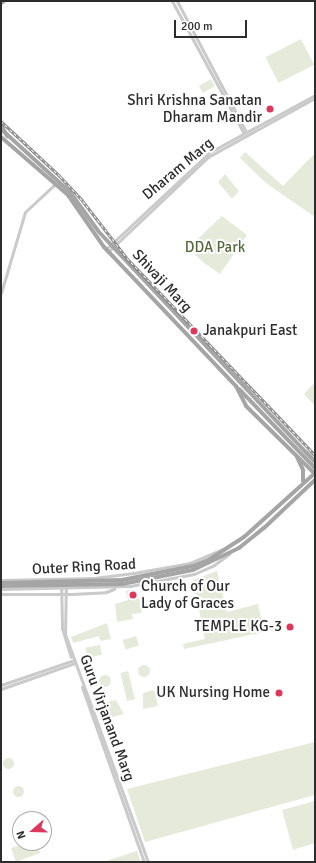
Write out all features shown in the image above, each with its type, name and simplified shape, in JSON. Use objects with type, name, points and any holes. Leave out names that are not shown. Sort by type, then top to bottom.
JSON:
[{"type":"main road","points":[[1,125],[7,136]]},
{"type":"main road","name":"Shivaji Marg","points":[[2,131],[80,204],[112,246],[315,462]]},
{"type":"main road","name":"Shivaji Marg","points":[[1,137],[17,152],[57,181],[107,250],[236,386],[246,406],[315,472]]},
{"type":"main road","points":[[180,327],[184,322]]},
{"type":"main road","points":[[236,386],[315,472]]},
{"type":"main road","points":[[300,447],[295,447],[295,453],[304,470],[303,481]]},
{"type":"main road","name":"Outer Ring Road","points":[[1,581],[109,583],[193,566],[210,559],[256,527],[303,481],[315,472]]},
{"type":"main road","points":[[307,488],[315,480]]},
{"type":"main road","points":[[307,488],[315,484]]},
{"type":"main road","name":"Outer Ring Road","points":[[1,588],[140,582],[193,570],[229,554],[264,528],[307,488]]},
{"type":"street","points":[[172,1],[196,40]]},
{"type":"street","points":[[177,1],[245,133]]},
{"type":"street","name":"Dharam Marg","points":[[107,250],[200,160],[245,133],[315,97]]},
{"type":"street","points":[[1,293],[25,212],[57,181]]},
{"type":"street","points":[[300,447],[315,457]]},
{"type":"street","name":"Outer Ring Road","points":[[1,581],[86,578],[134,573],[190,563],[233,544]]},
{"type":"street","name":"Outer Ring Road","points":[[1,588],[116,588],[194,574],[214,565],[229,554]]},
{"type":"street","name":"Guru Virjanand Marg","points":[[66,578],[62,628],[144,862]]},
{"type":"street","points":[[86,578],[87,589]]},
{"type":"street","name":"Guru Virjanand Marg","points":[[61,579],[64,589]]},
{"type":"street","points":[[1,594],[106,592],[116,588]]},
{"type":"street","points":[[1,685],[74,662]]},
{"type":"street","points":[[1,688],[74,662]]},
{"type":"street","name":"Guru Virjanand Marg","points":[[74,662],[148,862]]},
{"type":"green space","points":[[301,39],[314,65],[279,83],[265,57]]},
{"type":"green space","points":[[211,79],[215,86],[203,93],[199,86]]},
{"type":"green space","points":[[245,152],[283,186],[315,153],[315,217],[266,183],[240,158]]},
{"type":"green space","points":[[225,174],[239,191],[232,199],[218,182]]},
{"type":"green space","name":"DDA Park","points":[[222,216],[247,235],[220,274],[204,263],[188,248]]},
{"type":"green space","points":[[315,382],[315,406],[304,394]]},
{"type":"green space","points":[[217,571],[227,612],[258,604],[263,627],[282,624],[283,628],[184,649],[183,644],[205,639],[193,580]]},
{"type":"green space","points":[[130,590],[131,600],[139,598],[142,613],[132,614],[133,619],[117,622],[115,604],[128,600],[126,591]]},
{"type":"green space","points":[[107,623],[111,639],[100,641],[99,636],[73,643],[71,637]]},
{"type":"green space","points":[[136,636],[139,646],[126,650],[123,640]]},
{"type":"green space","points":[[100,645],[102,655],[87,658],[85,648]]},
{"type":"green space","points":[[142,665],[146,665],[150,671],[146,677],[142,677],[138,673],[138,669]]},
{"type":"green space","points":[[128,671],[135,699],[127,701],[120,673]]},
{"type":"green space","points":[[103,675],[107,675],[111,681],[107,687],[103,687],[99,683],[99,679]]},
{"type":"green space","points":[[154,690],[158,706],[143,709],[143,693]]},
{"type":"green space","points":[[116,700],[124,714],[109,718],[104,703]]},
{"type":"green space","points":[[315,742],[315,795],[145,842],[127,789]]},
{"type":"green space","points":[[8,757],[12,759],[14,763],[12,767],[8,769],[4,767],[2,763],[4,759]]},
{"type":"green space","points":[[18,785],[22,787],[24,791],[22,795],[18,797],[14,795],[12,791],[14,787]]},
{"type":"green space","points":[[315,801],[315,843],[293,850],[282,810]]},
{"type":"green space","points":[[12,851],[39,851],[40,853],[16,862]]},
{"type":"green space","points":[[137,851],[141,862],[103,862]]},
{"type":"railway","points":[[1,121],[60,176],[83,201],[127,258],[315,455]]},
{"type":"place","name":"Shri Krishna Sanatan Dharam Mandir","points":[[270,109]]},
{"type":"place","name":"Janakpuri East","points":[[194,331]]},
{"type":"place","name":"Church of Our Lady of Graces","points":[[133,595]]},
{"type":"place","name":"TEMPLE KG-3","points":[[290,627]]},
{"type":"place","name":"UK Nursing Home","points":[[279,693]]}]
